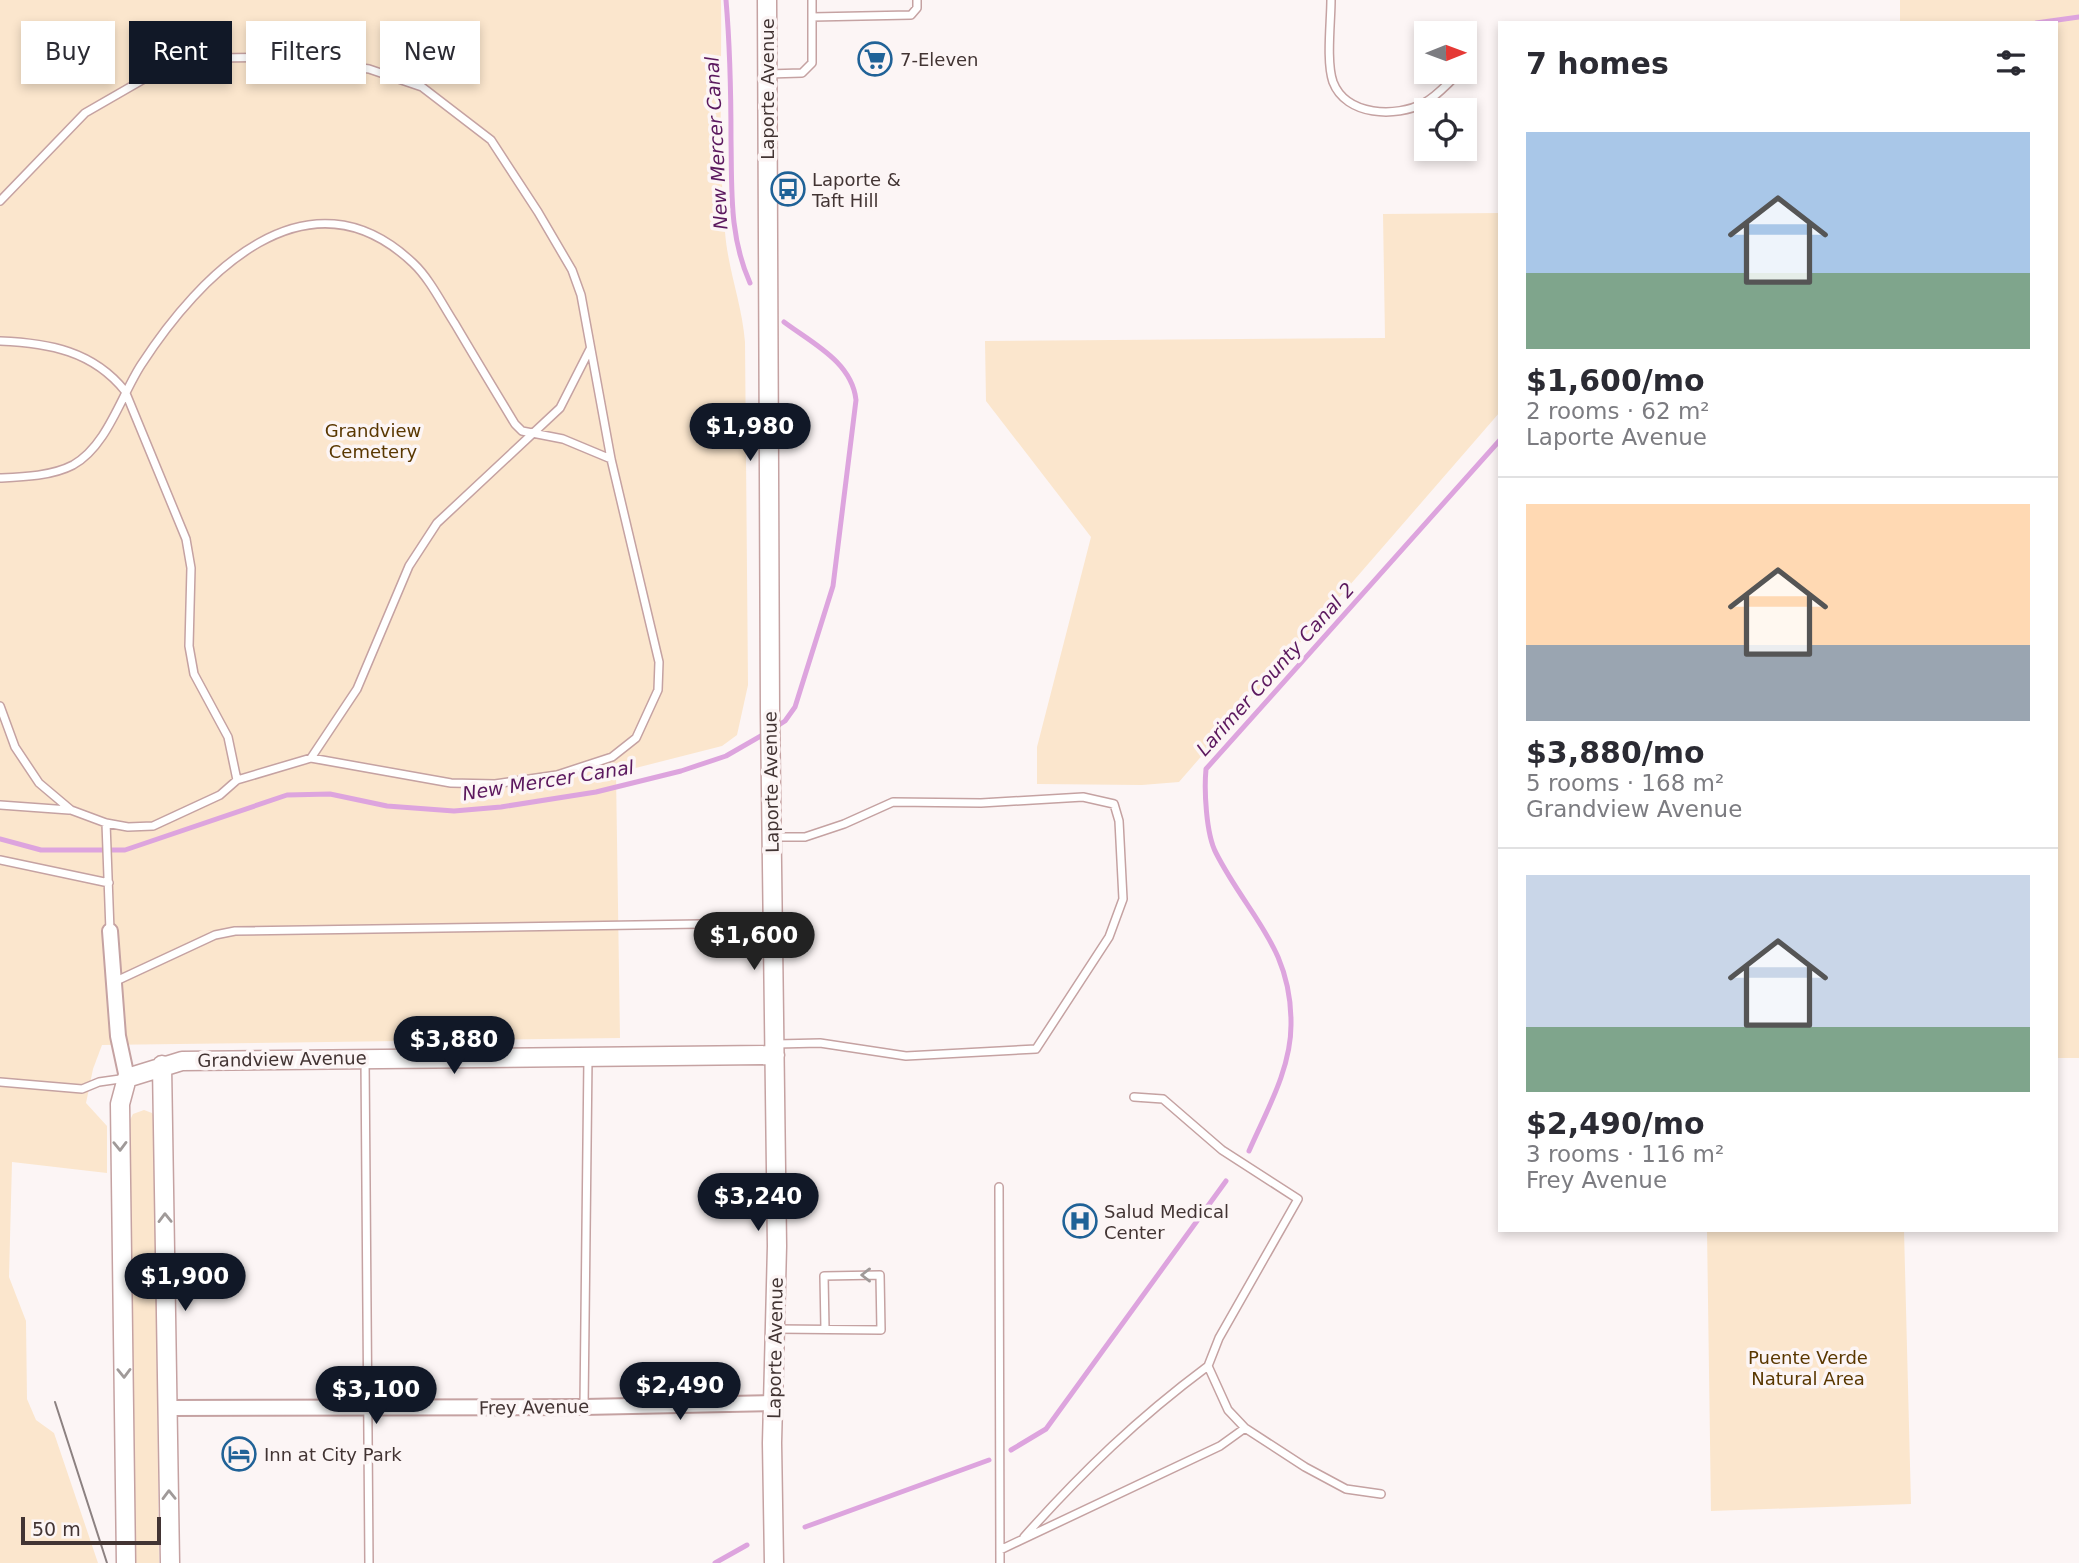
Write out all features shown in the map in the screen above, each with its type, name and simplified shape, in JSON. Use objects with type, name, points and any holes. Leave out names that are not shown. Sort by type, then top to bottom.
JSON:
[{"type":"street","name":"Laporte Avenue","points":[[767,0],[770,713],[775,1050],[776,1329],[772,1443],[774,1563]]},
{"type":"street","points":[[110,931],[118,1036],[127,1079],[120,1104],[126,1563]]},
{"type":"street","name":"Grandview Avenue","points":[[127,1079],[162,1065],[182,1061],[588,1056],[775,1050]]},
{"type":"street","points":[[162,1065],[170,1563]]},
{"type":"street","name":"Frey Avenue","points":[[167,1408],[369,1409],[775,1403]]},
{"type":"lane","points":[[767,74],[802,74],[812,63],[812,0]]},
{"type":"lane","points":[[812,16],[911,15],[917,8],[917,0]]},
{"type":"lane","points":[[1331,0],[1332,80],[1342,96],[1355,106],[1374,111],[1400,111],[1427,102],[1447,84]]},
{"type":"lane","points":[[0,201],[85,113],[151,75],[213,58],[286,57],[369,69],[422,87],[491,140],[572,270],[581,295],[611,459],[660,662],[658,690],[636,738],[612,757],[557,775],[495,784],[451,783],[311,758],[237,780],[220,795],[153,826],[128,827],[106,823],[71,810],[0,805]]},
{"type":"lane","points":[[0,478],[27,477],[73,465],[99,441],[142,363],[210,276],[243,250],[278,233],[316,224],[347,226],[379,239],[413,264],[439,298],[515,424],[522,430],[563,439],[611,459]]},
{"type":"lane","points":[[0,341],[43,343],[78,353],[114,378],[125,391],[186,539],[191,568],[189,646],[194,674],[228,737],[237,780]]},
{"type":"lane","points":[[311,758],[357,689],[410,566],[437,523],[560,408],[590,349]]},
{"type":"lane","points":[[0,706],[15,747],[38,783],[71,810]]},
{"type":"lane","points":[[771,837],[805,837],[844,824],[892,802],[981,803],[1083,797],[1099,799],[1114,804],[1119,821],[1123,899],[1109,937],[1036,1049],[906,1056],[820,1043],[775,1050]]},
{"type":"lane","points":[[106,823],[110,931]]},
{"type":"lane","points":[[0,859],[108,883]]},
{"type":"lane","points":[[113,983],[215,935],[235,931],[772,923]]},
{"type":"lane","points":[[584,1407],[588,1056]]},
{"type":"lane","points":[[365,1058],[369,1563]]},
{"type":"lane","points":[[0,1082],[82,1089],[99,1082],[127,1079]]},
{"type":"lane","points":[[1021,1540],[1082,1472],[1145,1413],[1208,1366],[1219,1338],[1298,1199],[1222,1150],[1163,1099],[1134,1097]]},
{"type":"lane","points":[[999,1187],[1000,1563]]},
{"type":"lane","points":[[776,1329],[881,1330],[880,1275],[824,1276],[825,1329]]},
{"type":"lane","points":[[1208,1366],[1228,1410],[1245,1428],[1305,1467],[1346,1489],[1381,1493]]},
{"type":"lane","points":[[1000,1550],[1220,1446],[1245,1428]]},
{"type":"green space","name":"Grandview Cemetery","points":[[0,0],[721,0],[723,203],[727,246],[745,342],[748,685],[737,735],[722,746],[616,773],[620,1038],[102,1045],[93,1069],[86,1103],[107,1126],[107,1173],[12,1162],[9,1277],[26,1321],[27,1399],[36,1420],[54,1433],[98,1563],[0,1563]]},
{"type":"green space","points":[[1900,0],[2079,0],[2079,1058],[2058,1058],[2058,21],[1900,21]]},
{"type":"green space","points":[[1498,213],[1498,414],[1179,782],[1142,785],[1037,784],[1037,747],[1091,537],[986,401],[985,341],[1385,338],[1383,214]]},
{"type":"green space","points":[[144,1110],[152,1113],[154,1117],[159,1563],[135,1563],[130,1120],[133,1114]]},
{"type":"green space","name":"Puente Verde Natural Area","points":[[1707,1232],[1904,1232],[1911,1504],[1711,1511]]},
{"type":"waterway","name":"New Mercer Canal","points":[[726,0],[733,213],[738,248],[750,283]]},
{"type":"waterway","name":"Larimer County Canal 2","points":[[2050,21],[2079,17]]},
{"type":"waterway","name":"New Mercer Canal","points":[[774,728],[785,721],[795,707],[833,586],[856,400],[853,387],[839,364],[784,322]]},
{"type":"waterway","name":"Larimer County Canal 2","points":[[1249,1151],[1287,1058],[1291,1025],[1289,998],[1276,953],[1228,875],[1213,845],[1206,812],[1206,769],[1498,442]]},
{"type":"waterway","name":"New Mercer Canal","points":[[0,839],[41,850],[125,850],[287,795],[330,794],[387,806],[454,811],[501,807],[596,792],[681,771],[726,756],[766,733]]},
{"type":"waterway","name":"Larimer County Canal 2","points":[[1011,1450],[1046,1429],[1226,1181]]},
{"type":"waterway","name":"Larimer County Canal 2","points":[[805,1527],[989,1460]]},
{"type":"waterway","name":"Larimer County Canal 2","points":[[715,1563],[747,1545]]},
{"type":"tram line","points":[[55,1402],[107,1563]]},
{"type":"place","name":"7-Eleven","points":[[875,59]]},
{"type":"place","name":"Laporte & Taft Hill","points":[[788,189]]},
{"type":"place","name":"Salud Medical Center","points":[[1080,1221]]},
{"type":"place","name":"Inn at City Park","points":[[239,1454]]}]
